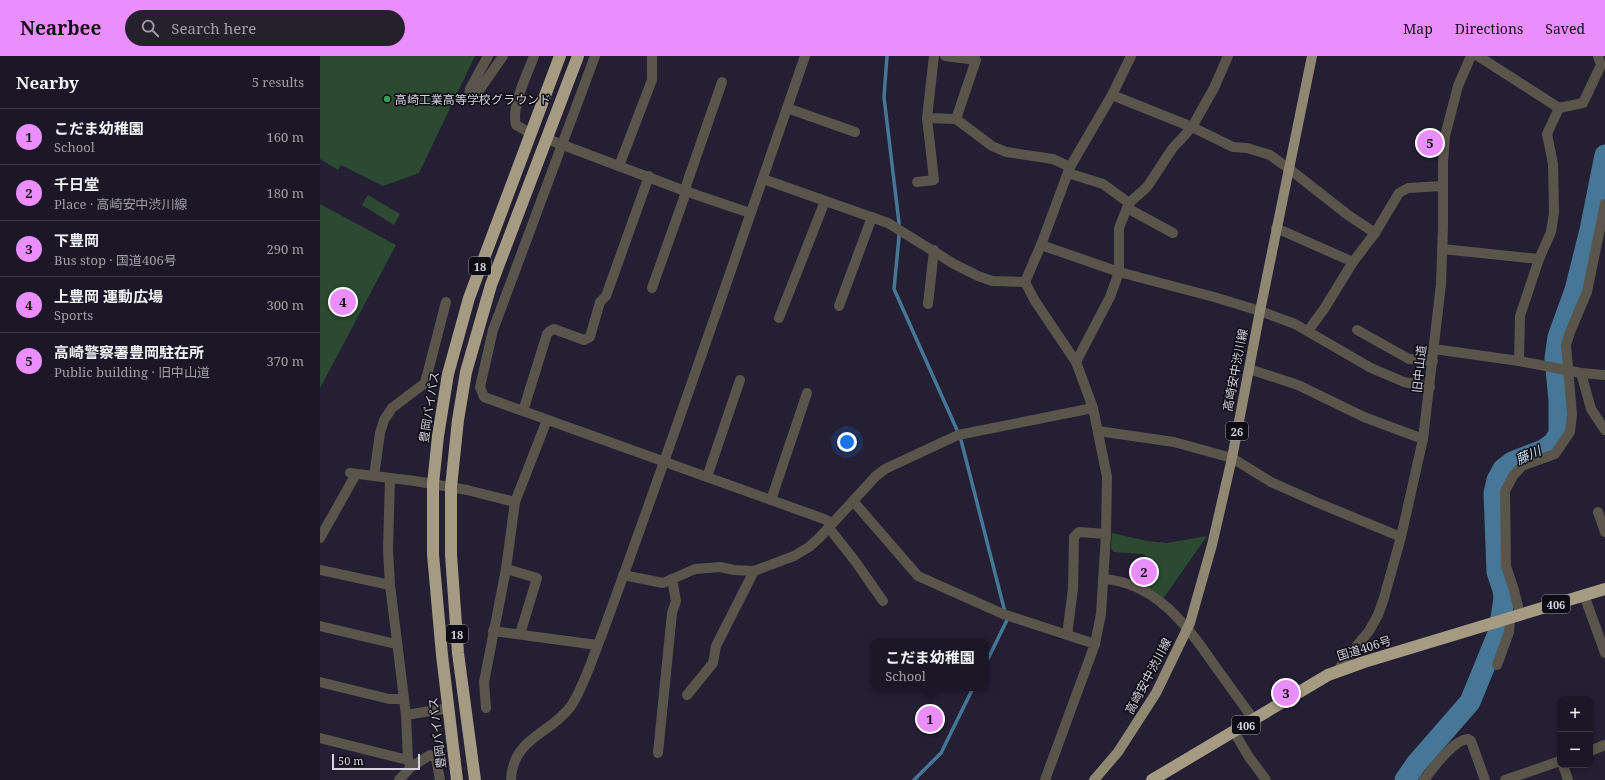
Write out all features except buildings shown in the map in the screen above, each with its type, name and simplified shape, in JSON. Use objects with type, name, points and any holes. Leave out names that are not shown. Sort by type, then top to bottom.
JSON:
[{"type":"highway","name":"豊岡バイパス","points":[[457,780],[441,648],[433,554],[433,484],[441,411],[458,333],[483,258],[560,56]]},
{"type":"highway","name":"18","points":[[475,780],[458,653],[451,555],[451,487],[458,420],[465,379],[482,315],[498,266],[578,56]]},
{"type":"highway","name":"国道406号","points":[[1152,780],[1254,720],[1289,697],[1339,670],[1605,589]]},
{"type":"main road","name":"高崎安中渋川線","points":[[1094,780],[1118,752],[1138,723],[1156,693],[1188,628],[1212,545],[1232,458],[1276,228],[1312,56]]},
{"type":"street","points":[[488,56],[470,89],[469,96],[473,97],[478,92],[503,56]]},
{"type":"street","points":[[530,133],[516,125],[514,118],[516,106],[534,56]]},
{"type":"street","points":[[596,56],[494,330],[480,387],[484,397],[824,518],[883,601]]},
{"type":"street","points":[[619,166],[652,80],[652,56]]},
{"type":"street","points":[[511,780],[514,764],[519,752],[570,708],[576,697],[624,575],[805,56]]},
{"type":"street","points":[[917,182],[934,180],[927,118],[934,56]]},
{"type":"street","points":[[945,56],[976,60],[956,119]]},
{"type":"street","points":[[1025,282],[1041,245],[1069,170],[1112,95],[1131,56]]},
{"type":"street","points":[[1076,362],[1110,296],[1119,272],[1119,228],[1128,206],[1147,187],[1172,149],[1192,127],[1214,88],[1228,56]]},
{"type":"street","name":"旧中山道","points":[[1339,670],[1342,664],[1369,631],[1378,615],[1401,537],[1423,439],[1441,284],[1445,136],[1458,86],[1471,56]]},
{"type":"street","points":[[1478,56],[1560,108],[1583,103],[1601,65],[1598,56]]},
{"type":"street","points":[[652,288],[684,198],[685,190],[722,82]]},
{"type":"street","points":[[1112,95],[1192,127],[1232,147],[1247,148],[1270,155],[1348,215],[1374,233]]},
{"type":"street","points":[[787,108],[855,132]]},
{"type":"street","points":[[1519,361],[1520,316],[1539,259],[1551,232],[1554,213],[1553,164],[1547,134],[1560,108]]},
{"type":"street","points":[[927,118],[956,119],[987,142],[1006,152],[1053,159],[1069,170],[1103,184],[1128,206],[1173,233]]},
{"type":"street","points":[[547,139],[562,146],[750,213]]},
{"type":"street","points":[[523,411],[547,334],[554,329],[584,340],[590,337],[600,302],[606,296],[649,176]]},
{"type":"street","points":[[763,179],[872,217],[896,227],[954,264],[978,276],[992,281],[1025,282]]},
{"type":"street","points":[[1308,331],[1324,309],[1352,262],[1374,233],[1399,193],[1408,188],[1443,186]]},
{"type":"street","points":[[780,318],[825,201]]},
{"type":"street","points":[[1497,665],[1509,632],[1512,618],[1514,590],[1506,566],[1505,491],[1512,476],[1522,466],[1554,454],[1570,432],[1572,414],[1565,370],[1566,345],[1586,292],[1601,243],[1605,204]]},
{"type":"street","points":[[839,306],[872,217]]},
{"type":"street","points":[[1276,228],[1352,262]]},
{"type":"street","points":[[1041,245],[1119,272],[1214,296],[1260,310],[1295,324],[1371,368],[1404,382],[1430,387]]},
{"type":"street","points":[[1442,249],[1539,259]]},
{"type":"street","points":[[928,304],[934,250]]},
{"type":"street","points":[[1025,282],[1035,301],[1076,362],[1093,408],[1107,478],[1104,579],[1101,614],[1095,644],[1045,780]]},
{"type":"street","points":[[374,476],[380,433],[384,420],[392,408],[425,383],[446,302]]},
{"type":"street","points":[[1357,330],[1409,358],[1433,361]]},
{"type":"street","points":[[1434,350],[1519,361],[1581,373],[1605,375]]},
{"type":"street","points":[[1249,369],[1298,385],[1364,417],[1423,439]]},
{"type":"street","points":[[1581,373],[1591,409],[1605,430]]},
{"type":"street","points":[[707,477],[740,380]]},
{"type":"street","points":[[771,500],[807,393]]},
{"type":"street","points":[[624,575],[663,582],[696,569],[720,567],[734,570],[754,571],[794,556],[809,547],[884,469],[958,435],[1093,408]]},
{"type":"street","points":[[486,708],[484,682],[506,569],[515,502],[547,420]]},
{"type":"street","points":[[1098,431],[1174,442],[1232,458],[1271,482],[1401,537]]},
{"type":"street","points":[[320,538],[353,473],[451,487],[515,502]]},
{"type":"street","points":[[390,478],[388,550],[390,585],[396,644],[406,715],[409,764]]},
{"type":"street","points":[[853,501],[918,576],[1003,614],[1095,644]]},
{"type":"street","points":[[1598,512],[1605,532]]},
{"type":"street","points":[[1067,635],[1073,589],[1074,537],[1079,532],[1106,534]]},
{"type":"street","points":[[506,569],[537,578],[520,634]]},
{"type":"street","points":[[320,570],[390,585]]},
{"type":"street","points":[[688,695],[713,663],[716,646],[754,571]]},
{"type":"street","points":[[658,754],[672,613],[676,601],[672,579]]},
{"type":"street","points":[[1104,579],[1127,584],[1153,596],[1173,612],[1188,628],[1254,720]]},
{"type":"street","points":[[1584,595],[1605,653]]},
{"type":"street","points":[[320,626],[396,644]]},
{"type":"street","points":[[493,630],[597,645]]},
{"type":"street","points":[[320,682],[389,699],[403,700]]},
{"type":"street","points":[[406,715],[449,708]]},
{"type":"street","points":[[1234,732],[1248,757],[1266,780]]},
{"type":"street","points":[[320,738],[409,764]]},
{"type":"street","points":[[1424,780],[1446,753],[1463,739],[1468,739],[1471,741],[1485,780]]},
{"type":"street","points":[[1593,749],[1605,745]]},
{"type":"street","points":[[399,780],[409,764],[430,755],[436,758],[440,780]]},
{"type":"street","points":[[1505,780],[1557,762]]},
{"type":"street","points":[[1564,768],[1568,780]]},
{"type":"green space","name":"高崎工業高等学校グラウンド","points":[[320,56],[475,56],[419,173],[383,186],[341,165],[338,170],[320,159]]},
{"type":"green space","points":[[368,195],[400,214],[394,225],[362,205]]},
{"type":"green space","points":[[320,204],[396,245],[320,388]]},
{"type":"green space","points":[[1112,533],[1147,541],[1167,543],[1207,536],[1163,599],[1145,589],[1157,562],[1142,554],[1114,552],[1111,548]]},
{"type":"waterway","points":[[887,56],[884,97],[899,223],[894,289],[957,430]]},
{"type":"waterway","name":"藤川","points":[[1405,780],[1416,764],[1470,702],[1499,631],[1504,598],[1497,572],[1494,493],[1497,480],[1503,469],[1512,462],[1543,450],[1553,443],[1559,434],[1559,401],[1555,358],[1558,337],[1575,290],[1590,230],[1605,155]]},
{"type":"waterway","points":[[961,440],[1007,620],[989,657]]},
{"type":"waterway","points":[[914,780],[941,753],[972,691]]},
{"type":"place","name":"高崎工業高等学校グラウンド","points":[[387,99]]},
{"type":"place","name":"高崎警察署豊岡駐在所","points":[[1430,143]]},
{"type":"place","name":"上豊岡 運動広場","points":[[343,302]]},
{"type":"place","name":"千日堂","points":[[1144,572]]},
{"type":"place","name":"下豊岡","points":[[1286,693]]},
{"type":"place","name":"こだま幼稚園","points":[[930,719]]}]
